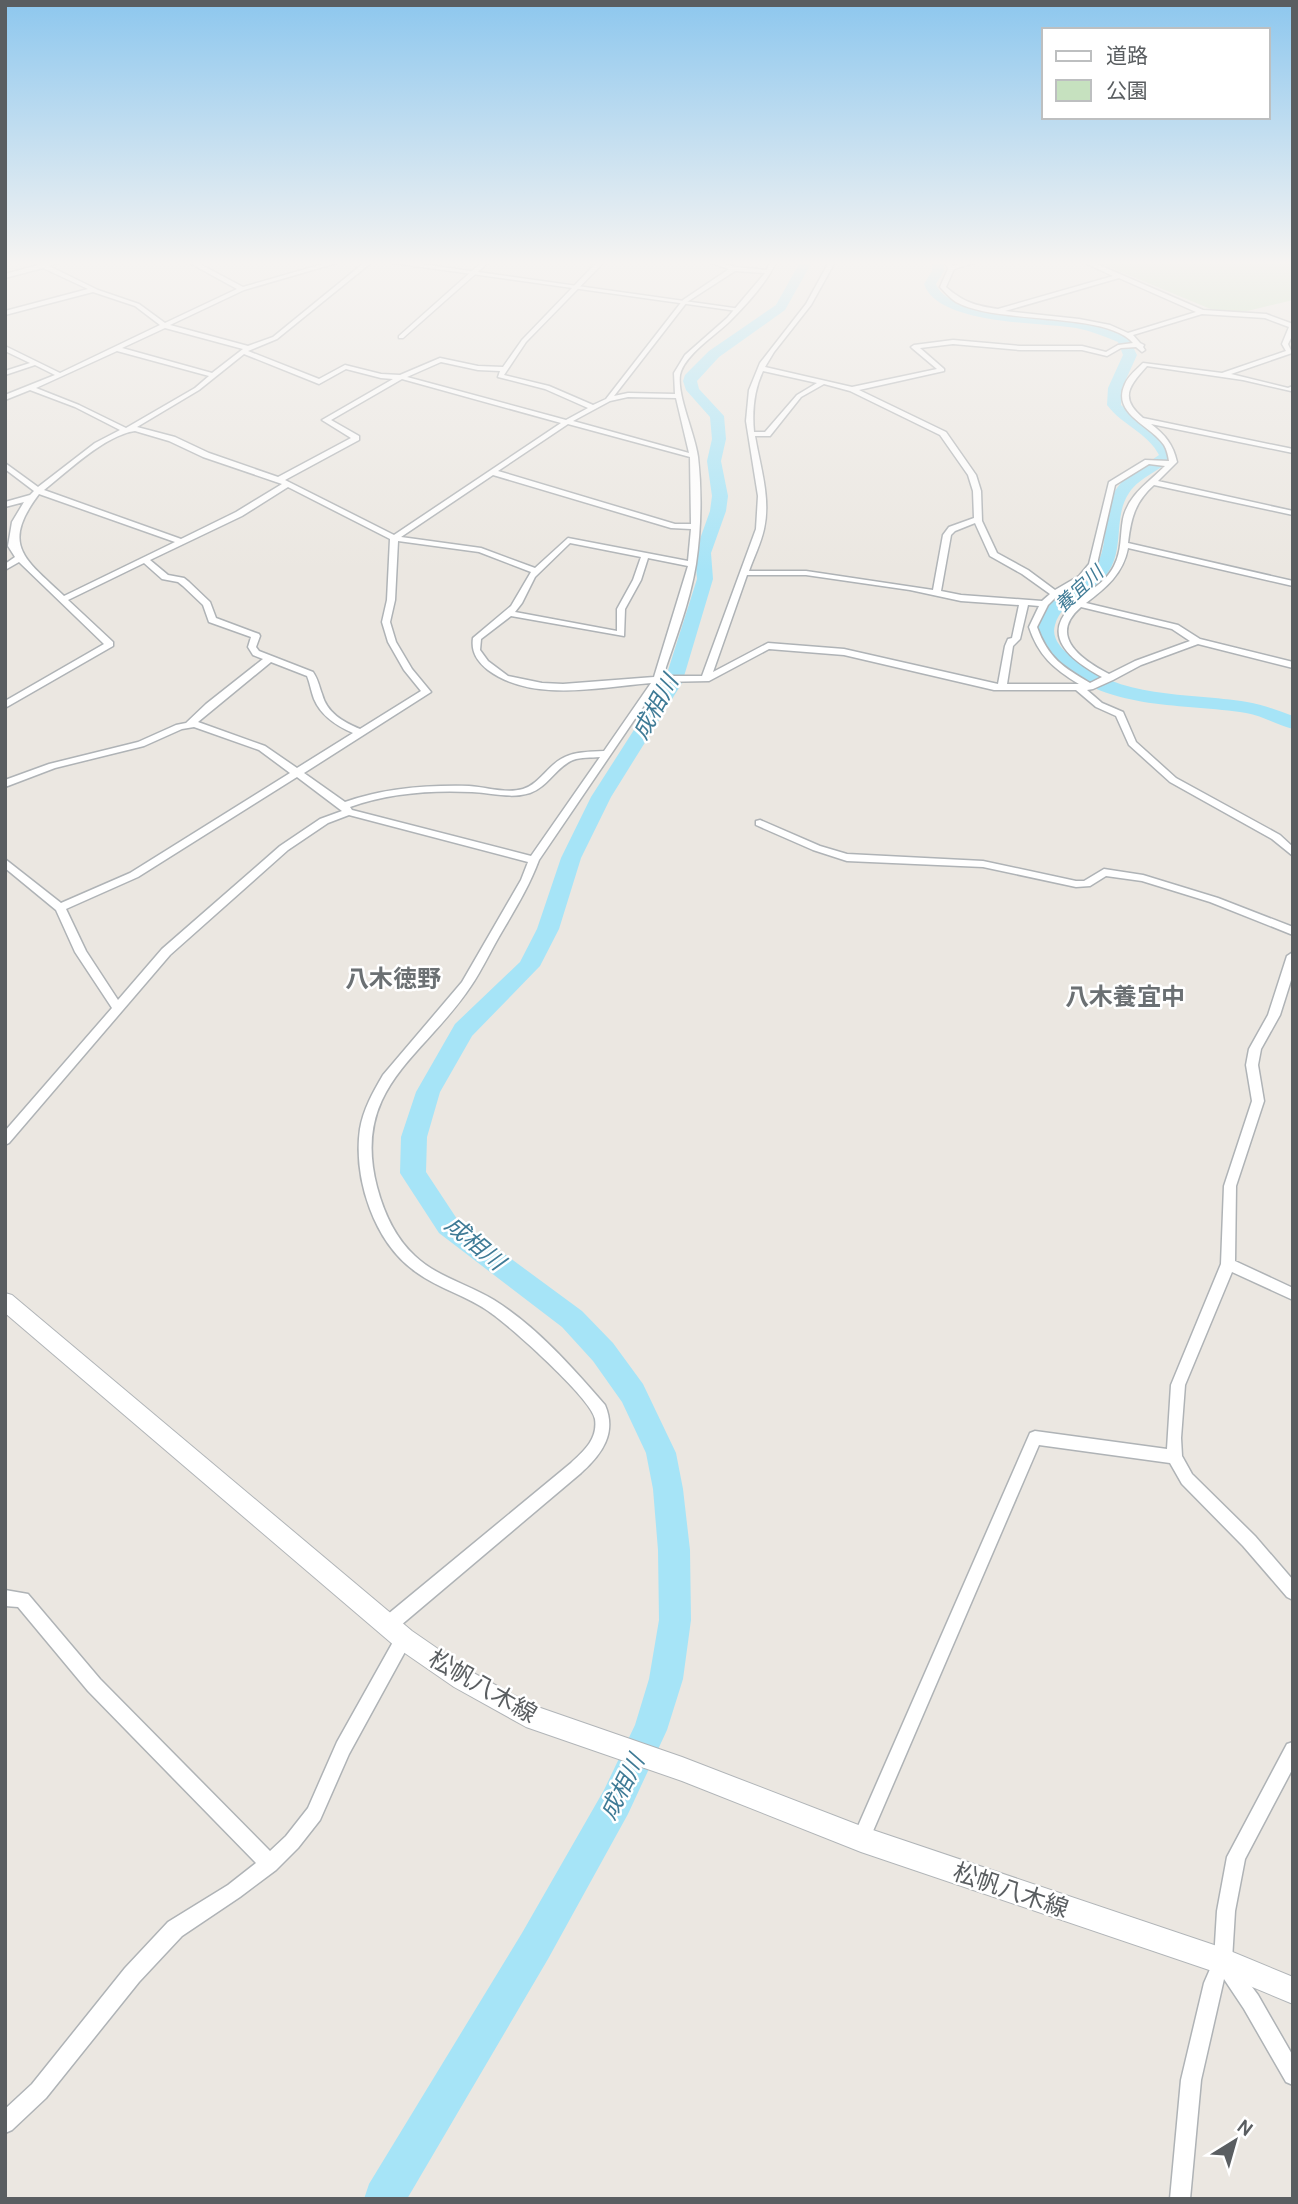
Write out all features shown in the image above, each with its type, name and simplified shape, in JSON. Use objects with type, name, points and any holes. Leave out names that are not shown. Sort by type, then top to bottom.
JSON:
[{"type":"main road","name":"松帆八木線","points":[[5,1301],[396,1632],[462,1679],[526,1715],[682,1769],[861,1839],[1223,1961],[1293,1991]]},
{"type":"street","points":[[5,373],[30,365]]},
{"type":"street","points":[[40,365],[61,375]]},
{"type":"street","points":[[5,398],[83,365]]},
{"type":"street","points":[[175,365],[215,376]]},
{"type":"street","points":[[5,705],[110,644],[19,558],[12,546],[16,522],[35,494],[97,445],[177,402],[229,365]]},
{"type":"street","points":[[280,365],[319,382],[345,367],[381,376],[401,377],[694,456]]},
{"type":"street","points":[[279,480],[356,438],[326,420],[401,377],[429,365]]},
{"type":"street","points":[[463,365],[504,369]]},
{"type":"street","points":[[507,365],[500,376],[547,387],[592,407]]},
{"type":"street","points":[[608,400],[635,365]]},
{"type":"street","points":[[5,2123],[39,2091],[132,1975],[175,1929],[270,1864],[292,1842],[314,1814],[396,1632],[592,1454],[603,1436],[605,1422],[600,1410],[525,1330],[495,1308],[411,1261],[388,1234],[375,1202],[367,1157],[366,1132],[387,1078],[466,985],[513,903],[534,860],[661,679],[692,564],[695,527],[694,456],[677,373],[682,365]]},
{"type":"street","points":[[701,679],[760,529],[764,511],[750,406],[763,365]]},
{"type":"street","points":[[852,390],[942,370],[936,365]]},
{"type":"street","points":[[1110,678],[1075,655],[1061,636],[1061,628],[1068,614],[1114,574],[1120,564],[1130,511],[1141,490],[1164,474],[1174,452],[1137,419],[1123,399],[1124,391],[1144,365]]},
{"type":"street","points":[[1152,365],[1223,374],[1292,390]]},
{"type":"street","points":[[1223,374],[1251,365]]},
{"type":"street","points":[[761,368],[852,390],[943,434],[949,447],[973,476],[980,498],[978,519],[997,558],[1060,590],[1093,593]]},
{"type":"street","points":[[752,434],[767,434],[799,396],[823,382]]},
{"type":"street","points":[[30,388],[77,406],[126,430],[135,429],[172,439],[206,455],[279,480],[394,538],[481,550],[536,571]]},
{"type":"street","points":[[394,538],[592,407],[628,395],[680,396]]},
{"type":"street","points":[[1137,419],[1293,451]]},
{"type":"street","points":[[1170,463],[1148,462],[1112,484],[1094,565],[1044,604],[1033,627],[1043,653],[1087,687],[1099,705],[1120,714],[1132,743],[1173,780],[1276,837],[1293,853]]},
{"type":"street","points":[[5,465],[35,494],[182,542]]},
{"type":"street","points":[[492,472],[674,526],[695,527]]},
{"type":"street","points":[[1151,482],[1293,513]]},
{"type":"street","points":[[64,599],[239,514],[288,484]]},
{"type":"street","points":[[5,505],[35,494]]},
{"type":"street","points":[[937,592],[947,535],[952,529],[978,519]]},
{"type":"street","points":[[60,908],[134,875],[426,692],[408,670],[392,642],[386,622],[391,600],[394,538]]},
{"type":"street","points":[[692,564],[568,540],[524,585],[519,605],[484,632],[475,643],[485,663],[505,678],[542,686],[701,679],[768,646],[844,652],[1002,687],[1087,687],[1138,663],[1197,641]]},
{"type":"street","points":[[1123,544],[1293,584]]},
{"type":"street","points":[[509,613],[621,634],[621,610],[637,580],[645,556]]},
{"type":"street","points":[[5,568],[19,558]]},
{"type":"street","points":[[145,560],[162,575],[186,584],[207,604],[212,620],[256,636],[252,648],[269,659],[310,674],[327,713],[342,725],[361,733]]},
{"type":"street","points":[[743,573],[806,573],[937,592],[961,598],[1044,604]]},
{"type":"street","points":[[1002,687],[1009,646],[1011,641],[1016,639],[1024,603]]},
{"type":"street","points":[[1079,604],[1175,627],[1197,641],[1293,665]]},
{"type":"street","points":[[189,725],[269,659]]},
{"type":"street","points":[[5,784],[52,766],[141,744],[178,727],[195,724],[262,748],[346,809],[534,860]]},
{"type":"street","points":[[5,1140],[166,952],[284,848],[324,821],[374,795],[402,790],[436,788],[519,793],[536,787],[564,761],[573,757],[606,754]]},
{"type":"street","points":[[760,823],[816,846],[863,860],[873,858],[983,864],[1076,884],[1086,884],[1104,872],[1143,878],[1214,900],[1293,931]]},
{"type":"street","points":[[5,862],[60,908],[81,952],[117,1007]]},
{"type":"street","points":[[1293,956],[1274,1015],[1255,1049],[1252,1065],[1258,1101],[1230,1186],[1227,1264],[1178,1385],[1175,1411],[1175,1457],[1187,1479],[1249,1541],[1293,1592]]},
{"type":"street","points":[[1227,1264],[1293,1294]]},
{"type":"street","points":[[861,1839],[1035,1438],[1175,1457]]},
{"type":"street","points":[[5,1598],[22,1600],[94,1685],[270,1864]]},
{"type":"street","points":[[1180,2199],[1191,2080],[1213,1983],[1223,1961],[1226,1911],[1236,1857],[1293,1750]]},
{"type":"street","points":[[1223,1961],[1251,2002],[1293,2075]]},
{"type":"waterway","name":"成相川","points":[[384,2199],[535,1946],[616,1802],[650,1730],[666,1679],[675,1620],[674,1550],[668,1489],[661,1453],[633,1393],[603,1352],[572,1319],[448,1226],[413,1173],[414,1137],[428,1092],[463,1030],[529,966],[548,929],[571,858],[601,797],[673,683],[705,579],[703,553],[718,511],[720,496],[714,461],[719,439],[717,416],[693,390],[690,381],[692,375],[703,365]]},
{"type":"waterway","name":"養宜川","points":[[1126,365],[1115,388],[1114,405],[1157,441],[1167,456],[1122,491],[1116,506],[1105,566],[1094,580],[1064,599],[1052,612],[1046,627],[1047,640],[1058,655],[1077,671],[1097,683],[1120,691],[1169,700],[1249,708],[1293,723]]},
{"type":"district","name":"八木徳野","points":[[393,978]]},
{"type":"district","name":"八木養宜中","points":[[1125,996]]}]
